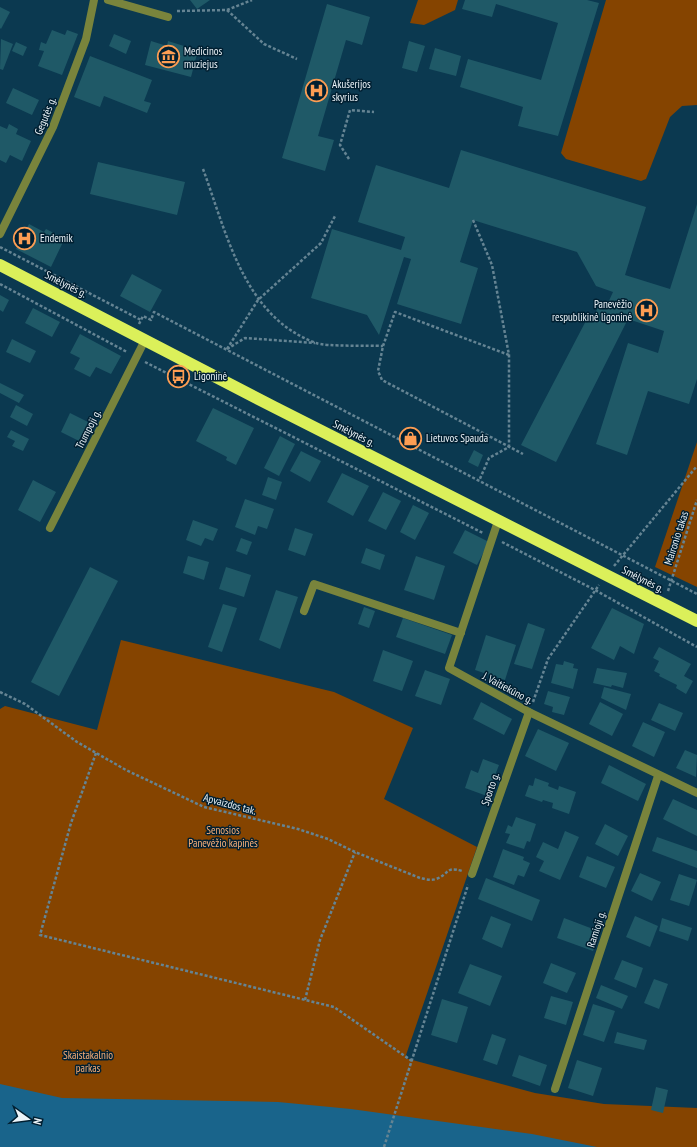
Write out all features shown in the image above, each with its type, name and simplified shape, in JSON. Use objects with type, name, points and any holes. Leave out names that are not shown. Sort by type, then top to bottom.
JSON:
[{"type":"highway","name":"Smėlynės g.","points":[[0,265],[697,622]]},
{"type":"street","name":"Gegutės g.","points":[[0,234],[53,127],[86,39],[94,0]]},
{"type":"street","points":[[108,0],[168,17]]},
{"type":"street","name":"Trumpoji g.","points":[[50,528],[145,340]]},
{"type":"street","name":"J. Vaitiekūno g.","points":[[498,521],[449,668],[529,712],[658,776],[697,793]]},
{"type":"street","points":[[304,611],[314,584],[461,633]]},
{"type":"street","name":"Sporto g.","points":[[472,874],[529,712]]},
{"type":"street","name":"Ramioji g.","points":[[555,1089],[658,776]]},
{"type":"path","points":[[168,17],[174,11],[227,10],[252,0]]},
{"type":"path","points":[[227,10],[264,44],[297,59]]},
{"type":"path","points":[[349,159],[340,145],[350,110],[374,112]]},
{"type":"path","points":[[203,169],[241,270],[258,300],[269,313],[286,328],[318,344]]},
{"type":"path","points":[[227,349],[258,300],[321,243],[335,216]]},
{"type":"path","points":[[473,220],[492,265],[509,355],[510,447]]},
{"type":"path","points":[[0,247],[141,320]]},
{"type":"path","points":[[0,284],[136,357],[595,590],[697,647]]},
{"type":"path","points":[[125,351],[143,316],[151,320],[154,312],[697,594]]},
{"type":"path","points":[[509,355],[394,312],[383,346],[378,371],[382,380],[523,454]]},
{"type":"path","points":[[227,349],[246,338],[318,344],[383,346]]},
{"type":"path","points":[[479,481],[489,458],[510,447]]},
{"type":"path","points":[[529,712],[548,659],[595,590],[697,466]]},
{"type":"path","name":"Maironio takas","points":[[663,604],[697,500]]},
{"type":"path","name":"Apvaizdos tak.","points":[[0,692],[25,704],[77,742],[126,770],[204,807],[298,829],[328,839],[355,852],[420,878],[431,880],[437,879],[449,869],[453,868],[472,874]]},
{"type":"path","points":[[96,753],[71,823],[40,935],[334,1007],[412,1061]]},
{"type":"path","points":[[305,1000],[320,940],[355,852]]},
{"type":"path","points":[[384,1147],[472,874]]},
{"type":"green space","points":[[418,0],[458,0],[455,10],[424,25],[410,23]]},
{"type":"green space","points":[[606,0],[697,0],[697,105],[682,106],[670,117],[646,179],[641,181],[566,159],[561,153]]},
{"type":"green space","points":[[697,442],[697,587],[655,567]]},
{"type":"green space","name":"Senosios Panevėžio kapinės","points":[[121,640],[334,692],[413,728],[384,799],[477,847],[405,1058],[535,1093],[604,1104],[697,1108],[697,1147],[0,1147],[0,709],[5,706],[97,730]]},
{"type":"water","points":[[0,1084],[62,1098],[278,1102],[351,1109],[532,1134],[597,1147],[0,1147]]},
{"type":"building","points":[[190,0],[210,0],[197,9]]},
{"type":"building","points":[[465,0],[587,0],[599,3],[558,136],[518,126],[523,107],[460,87],[468,59],[541,80],[558,23],[496,4],[492,17],[462,9]]},
{"type":"building","name":"Akušerijos skyrius","points":[[327,4],[370,17],[362,45],[346,40],[318,136],[334,140],[325,171],[282,158]]},
{"type":"building","points":[[0,7],[10,12],[1,29],[0,28]]},
{"type":"building","points":[[52,30],[65,35],[67,30],[78,34],[62,75],[38,66],[44,51],[39,50],[41,42],[46,44]]},
{"type":"building","points":[[114,34],[131,41],[126,54],[109,46]]},
{"type":"building","points":[[1,39],[13,44],[3,70],[0,69]]},
{"type":"building","points":[[151,41],[167,46],[168,41],[184,46],[183,50],[197,54],[191,77],[145,65]]},
{"type":"building","points":[[409,41],[425,46],[417,72],[402,68]]},
{"type":"building","points":[[16,42],[27,47],[23,56],[12,51]]},
{"type":"building","points":[[435,48],[461,56],[456,76],[429,69]]},
{"type":"building","points":[[90,56],[152,80],[144,101],[151,103],[147,113],[104,96],[100,107],[74,97]]},
{"type":"building","points":[[13,88],[39,100],[32,115],[6,103]]},
{"type":"building","points":[[9,124],[18,129],[16,134],[31,141],[22,161],[10,155],[6,163],[0,160],[0,126],[7,129]]},
{"type":"building","name":"Panevėžio respublikinė ligoninė","points":[[461,150],[646,207],[625,275],[670,289],[697,204],[697,379],[689,404],[648,391],[627,455],[596,444],[628,343],[658,353],[664,331],[628,319],[556,462],[521,445],[589,315],[593,318],[601,301],[607,305],[613,292],[596,286],[577,252],[473,220],[460,262],[478,268],[461,324],[397,304],[411,259],[404,257],[379,335],[367,315],[311,298],[332,229],[401,250],[405,237],[358,222],[376,165],[449,188]]},
{"type":"building","points":[[98,162],[185,182],[177,215],[90,194]]},
{"type":"building","points":[[29,224],[44,232],[46,229],[60,236],[58,240],[63,242],[51,267],[16,249]]},
{"type":"building","points":[[132,274],[162,290],[150,312],[120,296]]},
{"type":"building","points":[[0,295],[9,300],[3,312],[0,310]]},
{"type":"building","points":[[33,308],[60,322],[52,337],[25,323]]},
{"type":"building","points":[[80,334],[121,356],[111,374],[96,367],[90,377],[74,369],[80,358],[70,353]]},
{"type":"building","points":[[12,339],[36,351],[30,363],[6,352]]},
{"type":"building","points":[[0,383],[24,395],[19,403],[0,393]]},
{"type":"building","points":[[16,405],[33,414],[27,426],[10,417]]},
{"type":"building","points":[[213,408],[254,428],[236,465],[226,460],[227,457],[196,441]]},
{"type":"building","points":[[70,413],[88,422],[79,441],[61,432]]},
{"type":"building","points":[[11,430],[29,439],[23,451],[12,446],[15,441],[7,437]]},
{"type":"building","name":"Lietuvos Spauda","points":[[406,431],[418,437],[414,446],[402,440]]},
{"type":"building","points":[[280,436],[295,444],[279,476],[264,468]]},
{"type":"building","points":[[474,450],[483,455],[478,467],[468,462]]},
{"type":"building","points":[[301,451],[321,461],[310,482],[290,471]]},
{"type":"building","points":[[342,473],[369,486],[353,516],[327,502]]},
{"type":"building","points":[[268,477],[282,482],[276,500],[262,495]]},
{"type":"building","points":[[33,480],[56,492],[40,522],[18,510]]},
{"type":"building","points":[[383,492],[401,501],[386,530],[368,521]]},
{"type":"building","points":[[245,499],[274,509],[267,529],[258,526],[255,535],[235,527]]},
{"type":"building","points":[[413,505],[429,513],[415,540],[400,532]]},
{"type":"building","points":[[193,520],[218,529],[213,541],[205,538],[201,546],[186,540]]},
{"type":"building","points":[[295,528],[313,534],[305,556],[288,550]]},
{"type":"building","points":[[465,530],[489,542],[477,565],[453,553]]},
{"type":"building","points":[[241,538],[252,542],[247,555],[236,551]]},
{"type":"building","points":[[366,548],[385,555],[380,570],[361,563]]},
{"type":"building","points":[[188,556],[209,562],[204,580],[183,573]]},
{"type":"building","points":[[416,556],[445,566],[434,600],[404,590]]},
{"type":"building","points":[[90,567],[118,581],[59,696],[31,682]]},
{"type":"building","points":[[226,567],[251,575],[244,597],[219,589]]},
{"type":"building","points":[[276,590],[298,597],[280,649],[259,640]]},
{"type":"building","points":[[223,604],[237,608],[222,652],[208,647]]},
{"type":"building","points":[[364,607],[375,611],[369,628],[358,624]]},
{"type":"building","points":[[612,608],[644,624],[634,654],[620,646],[614,660],[591,648]]},
{"type":"building","points":[[403,618],[452,635],[445,654],[396,637]]},
{"type":"building","points":[[528,623],[545,629],[532,669],[514,664]]},
{"type":"building","points":[[486,635],[516,645],[505,680],[475,670]]},
{"type":"building","points":[[659,647],[691,664],[684,676],[693,681],[686,694],[676,688],[677,685],[659,676],[660,674],[654,671],[659,661],[653,658]]},
{"type":"building","points":[[383,650],[413,661],[402,691],[373,681]]},
{"type":"building","points":[[564,661],[574,664],[573,668],[578,669],[573,689],[551,683],[556,664],[563,665]]},
{"type":"building","points":[[597,668],[627,673],[623,688],[593,683]]},
{"type":"building","points":[[425,670],[450,679],[441,705],[415,696]]},
{"type":"building","points":[[604,687],[631,694],[626,710],[601,698]]},
{"type":"building","points":[[548,691],[570,697],[564,715],[552,712],[553,707],[544,704]]},
{"type":"building","points":[[481,702],[512,719],[504,735],[473,719]]},
{"type":"building","points":[[600,702],[623,714],[612,736],[589,724]]},
{"type":"building","points":[[659,703],[683,713],[675,731],[651,720]]},
{"type":"building","points":[[643,722],[665,732],[654,757],[632,746]]},
{"type":"building","points":[[538,729],[569,743],[556,771],[525,756]]},
{"type":"building","points":[[685,750],[697,755],[696,777],[676,768]]},
{"type":"building","points":[[483,759],[499,765],[487,796],[465,788],[471,770],[478,773]]},
{"type":"building","points":[[609,765],[646,784],[638,801],[601,783]]},
{"type":"building","points":[[535,778],[549,783],[548,786],[558,790],[559,786],[576,792],[569,814],[552,808],[553,803],[543,800],[542,802],[525,796],[529,785],[533,786]]},
{"type":"building","points":[[673,799],[697,810],[697,836],[663,819]]},
{"type":"building","points":[[516,817],[536,824],[530,842],[527,841],[524,849],[506,843],[510,834],[505,833],[508,825],[512,827]]},
{"type":"building","points":[[605,824],[628,836],[618,856],[595,844]]},
{"type":"building","points":[[565,831],[579,837],[560,880],[539,871],[544,861],[536,857],[543,842],[558,849]]},
{"type":"building","points":[[657,837],[697,851],[697,868],[652,851]]},
{"type":"building","points":[[503,849],[524,857],[523,860],[530,863],[524,877],[518,875],[514,885],[493,877]]},
{"type":"building","points":[[587,856],[615,867],[606,888],[579,877]]},
{"type":"building","points":[[640,873],[661,882],[652,901],[631,891]]},
{"type":"building","points":[[679,874],[697,880],[689,906],[670,900]]},
{"type":"building","points":[[486,878],[540,900],[532,921],[478,899]]},
{"type":"building","points":[[491,916],[511,924],[502,948],[482,939]]},
{"type":"building","points":[[635,916],[658,926],[650,947],[626,937]]},
{"type":"building","points":[[564,918],[601,932],[593,951],[557,938]]},
{"type":"building","points":[[662,918],[692,928],[688,941],[659,931]]},
{"type":"building","points":[[622,960],[643,968],[636,988],[614,979]]},
{"type":"building","points":[[551,963],[576,973],[567,993],[543,983]]},
{"type":"building","points":[[470,964],[502,976],[490,1006],[458,993]]},
{"type":"building","points":[[654,979],[668,984],[659,1009],[644,1003]]},
{"type":"building","points":[[601,985],[628,996],[622,1009],[596,998]]},
{"type":"building","points":[[551,996],[573,1002],[566,1025],[544,1018]]},
{"type":"building","points":[[442,999],[468,1007],[457,1043],[431,1035]]},
{"type":"building","points":[[593,1004],[615,1011],[604,1042],[583,1035]]},
{"type":"building","points":[[617,1032],[647,1040],[644,1050],[614,1043]]},
{"type":"building","points":[[492,1034],[506,1039],[497,1065],[483,1060]]},
{"type":"building","points":[[519,1055],[547,1065],[540,1086],[512,1076]]},
{"type":"building","points":[[577,1060],[602,1068],[593,1096],[568,1088]]},
{"type":"building","points":[[656,1087],[668,1090],[663,1113],[651,1110]]},
{"type":"place","name":"Medicinos muziejus","points":[[169,57]]},
{"type":"place","name":"Akušerijos skyrius","points":[[317,90]]},
{"type":"place","name":"Endemik","points":[[24,238]]},
{"type":"place","name":"Panevėžio respublikinė ligoninė","points":[[647,310]]},
{"type":"place","name":"Ligoninė","points":[[178,376]]},
{"type":"place","name":"Lietuvos Spauda","points":[[410,438]]},
{"type":"park label","name":"Skaistakalnio parkas","points":[[88,1061]]}]
